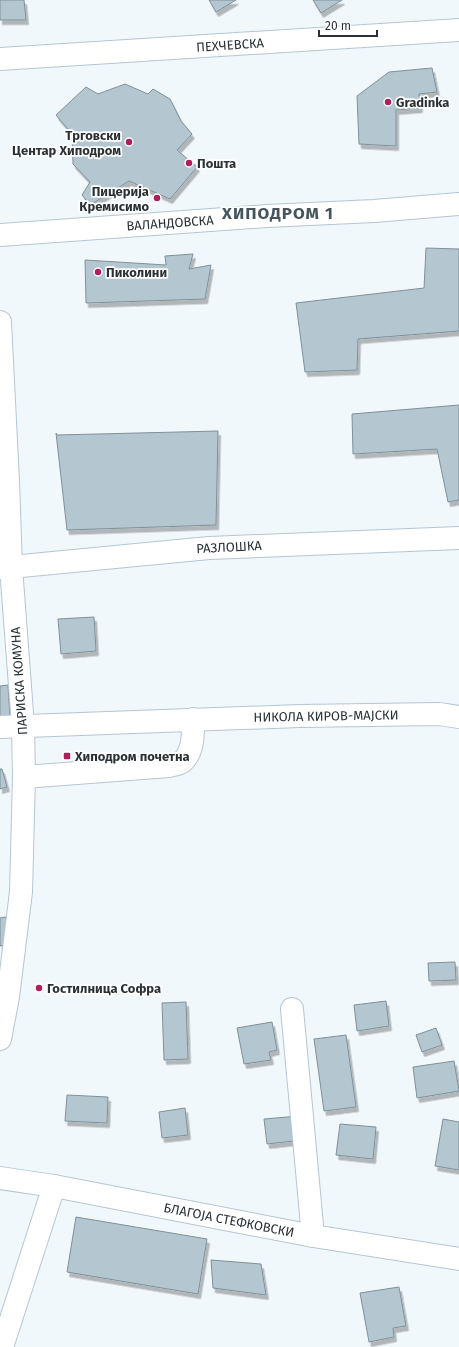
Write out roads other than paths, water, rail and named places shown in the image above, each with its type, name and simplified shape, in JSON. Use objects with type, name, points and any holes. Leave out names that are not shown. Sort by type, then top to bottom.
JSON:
[{"type":"street","name":"ПЕХЧЕВСКА","points":[[0,59],[459,30]]},
{"type":"street","name":"ВАЛАНДОВСКА","points":[[0,235],[267,216],[374,211],[459,204]]},
{"type":"street","name":"ПАРИСКА КОМУНА","points":[[0,322],[8,481],[6,568],[23,726],[24,777],[21,892],[4,997],[0,1039]]},
{"type":"street","name":"РАЗЛОШКА","points":[[6,568],[208,548],[459,538]]},
{"type":"street","name":"НИКОЛА КИРОВ-МАЈСКИ","points":[[0,727],[299,716],[439,714],[459,717]]},
{"type":"street","points":[[24,777],[170,766],[181,762],[188,754],[192,740],[193,719]]},
{"type":"street","points":[[292,1010],[314,1236]]},
{"type":"street","name":"БЛАГОЈА СТЕФКОВСКИ","points":[[0,1178],[54,1186],[314,1236],[459,1259]]},
{"type":"street","points":[[2,1347],[54,1186]]},
{"type":"place","name":"Gradinka","points":[[388,102]]},
{"type":"place","name":"Трговски Центар Хиподром","points":[[129,142]]},
{"type":"place","name":"Пошта","points":[[189,163]]},
{"type":"place","name":"Пицерија Кремисимо","points":[[157,198]]},
{"type":"place","name":"Пиколини","points":[[98,272]]},
{"type":"place","name":"Хиподром почетна","points":[[67,756]]},
{"type":"place","name":"Гостилница Софра","points":[[39,988]]},
{"type":"district","name":"ХИПОДРОМ 1","points":[[278,213]]}]
